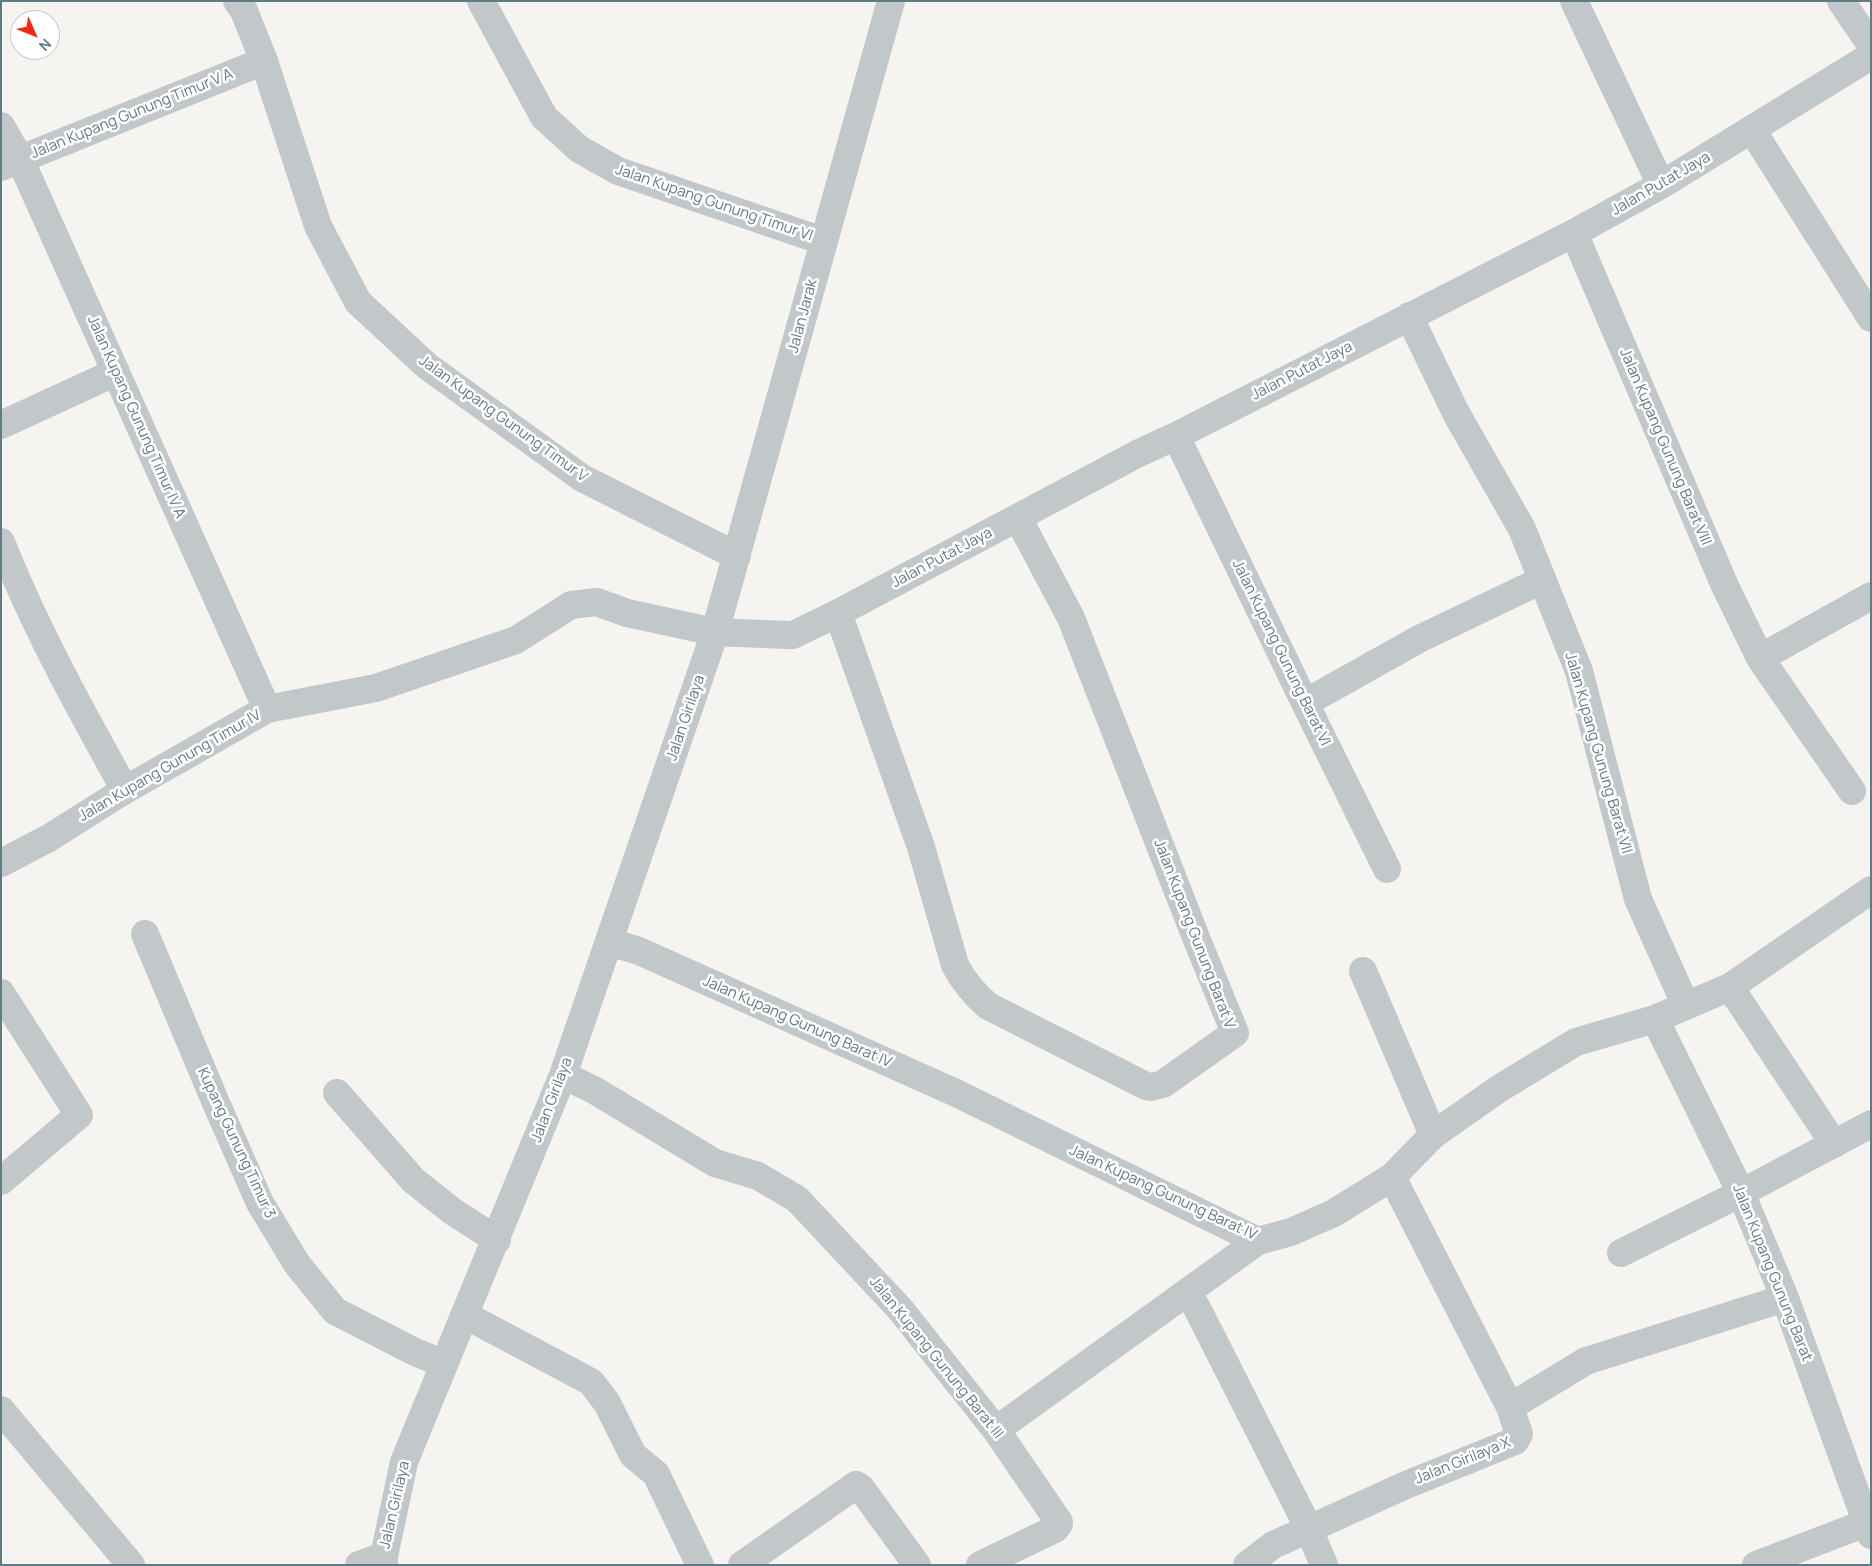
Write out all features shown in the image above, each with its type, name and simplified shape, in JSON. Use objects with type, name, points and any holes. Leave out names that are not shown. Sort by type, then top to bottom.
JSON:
[{"type":"street","name":"Jalan Kupang Gunung Timur V","points":[[237,1],[244,11],[264,61],[318,226],[358,302],[427,366],[582,478],[737,556]]},
{"type":"street","name":"Jalan Kupang Gunung Timur VI","points":[[481,1],[544,116],[579,149],[618,171],[823,241]]},
{"type":"street","name":"Jalan Jarak","points":[[715,632],[891,1]]},
{"type":"street","points":[[1574,1],[1661,185]]},
{"type":"street","points":[[1841,1],[1871,45]]},
{"type":"street","name":"Jalan Putat Jaya","points":[[715,632],[793,634],[838,612],[1139,453],[1176,436],[1574,233],[1661,185],[1871,56]]},
{"type":"street","name":"Jalan Kupang Gunung Timur V A","points":[[11,163],[264,61]]},
{"type":"street","name":"Jalan Kupang Gunung Timur IV A","points":[[1,126],[11,163],[116,372],[267,709]]},
{"type":"street","points":[[1752,130],[1871,318]]},
{"type":"street","name":"Jalan Kupang Gunung Barat VIII","points":[[1574,233],[1725,586],[1760,658],[1852,790]]},
{"type":"street","name":"Jalan Kupang Gunung Barat VII","points":[[1409,316],[1456,413],[1522,529],[1579,671],[1638,899],[1686,1006]]},
{"type":"street","points":[[1,426],[116,372]]},
{"type":"street","name":"Jalan Kupang Gunung Barat VI","points":[[1176,436],[1387,869]]},
{"type":"street","name":"Jalan Kupang Gunung Barat V","points":[[838,612],[921,847],[955,965],[964,981],[977,997],[988,1006],[1146,1086],[1152,1088],[1162,1084],[1235,1033],[1193,932],[1070,618],[1018,518]]},
{"type":"street","points":[[1,542],[17,583],[73,696],[125,790]]},
{"type":"street","points":[[1305,703],[1419,638],[1542,580]]},
{"type":"street","points":[[1760,658],[1871,596]]},
{"type":"street","name":"Jalan Kupang Gunung Timur IV","points":[[1,863],[49,838],[125,790],[267,709],[386,685],[516,640],[571,605],[597,602],[628,613],[715,632]]},
{"type":"street","name":"Jalan Girilaya","points":[[376,1562],[404,1462],[564,1075],[715,632]]},
{"type":"street","name":"Jalan Kupang Gunung Barat IV","points":[[609,942],[639,951],[956,1093],[1258,1241],[1291,1232],[1334,1213],[1392,1176],[1433,1135],[1500,1088],[1576,1042],[1655,1019],[1730,987],[1871,890]]},
{"type":"street","name":"Kupang Gunung Timur 3","points":[[145,934],[260,1203],[297,1264],[335,1312],[415,1352],[444,1364]]},
{"type":"street","points":[[1363,970],[1433,1135]]},
{"type":"street","points":[[1730,987],[1834,1144]]},
{"type":"street","points":[[1,992],[79,1115],[1,1181]]},
{"type":"street","name":"Jalan Kupang Gunung Barat","points":[[1655,1019],[1741,1193],[1785,1298],[1869,1526]]},
{"type":"street","name":"Jalan Kupang Gunung Barat III","points":[[564,1075],[594,1090],[715,1163],[758,1176],[797,1199],[900,1309],[996,1430],[1059,1524],[1055,1529],[980,1565]]},
{"type":"street","points":[[336,1093],[413,1180],[452,1211],[496,1240]]},
{"type":"street","points":[[1621,1253],[1741,1193],[1871,1124]]},
{"type":"street","name":"Jalan Girilaya X","points":[[1247,1565],[1273,1545],[1406,1485],[1515,1441],[1519,1434],[1510,1407],[1392,1176]]},
{"type":"street","points":[[996,1430],[1258,1241]]},
{"type":"street","points":[[1510,1407],[1586,1361],[1785,1298]]},
{"type":"street","points":[[1196,1306],[1309,1529],[1324,1565]]},
{"type":"street","points":[[465,1315],[591,1382],[607,1404],[633,1455],[656,1474],[700,1565]]},
{"type":"street","points":[[1,1410],[131,1565]]},
{"type":"street","points":[[742,1565],[856,1485],[917,1565]]},
{"type":"street","points":[[1756,1565],[1869,1526]]}]
